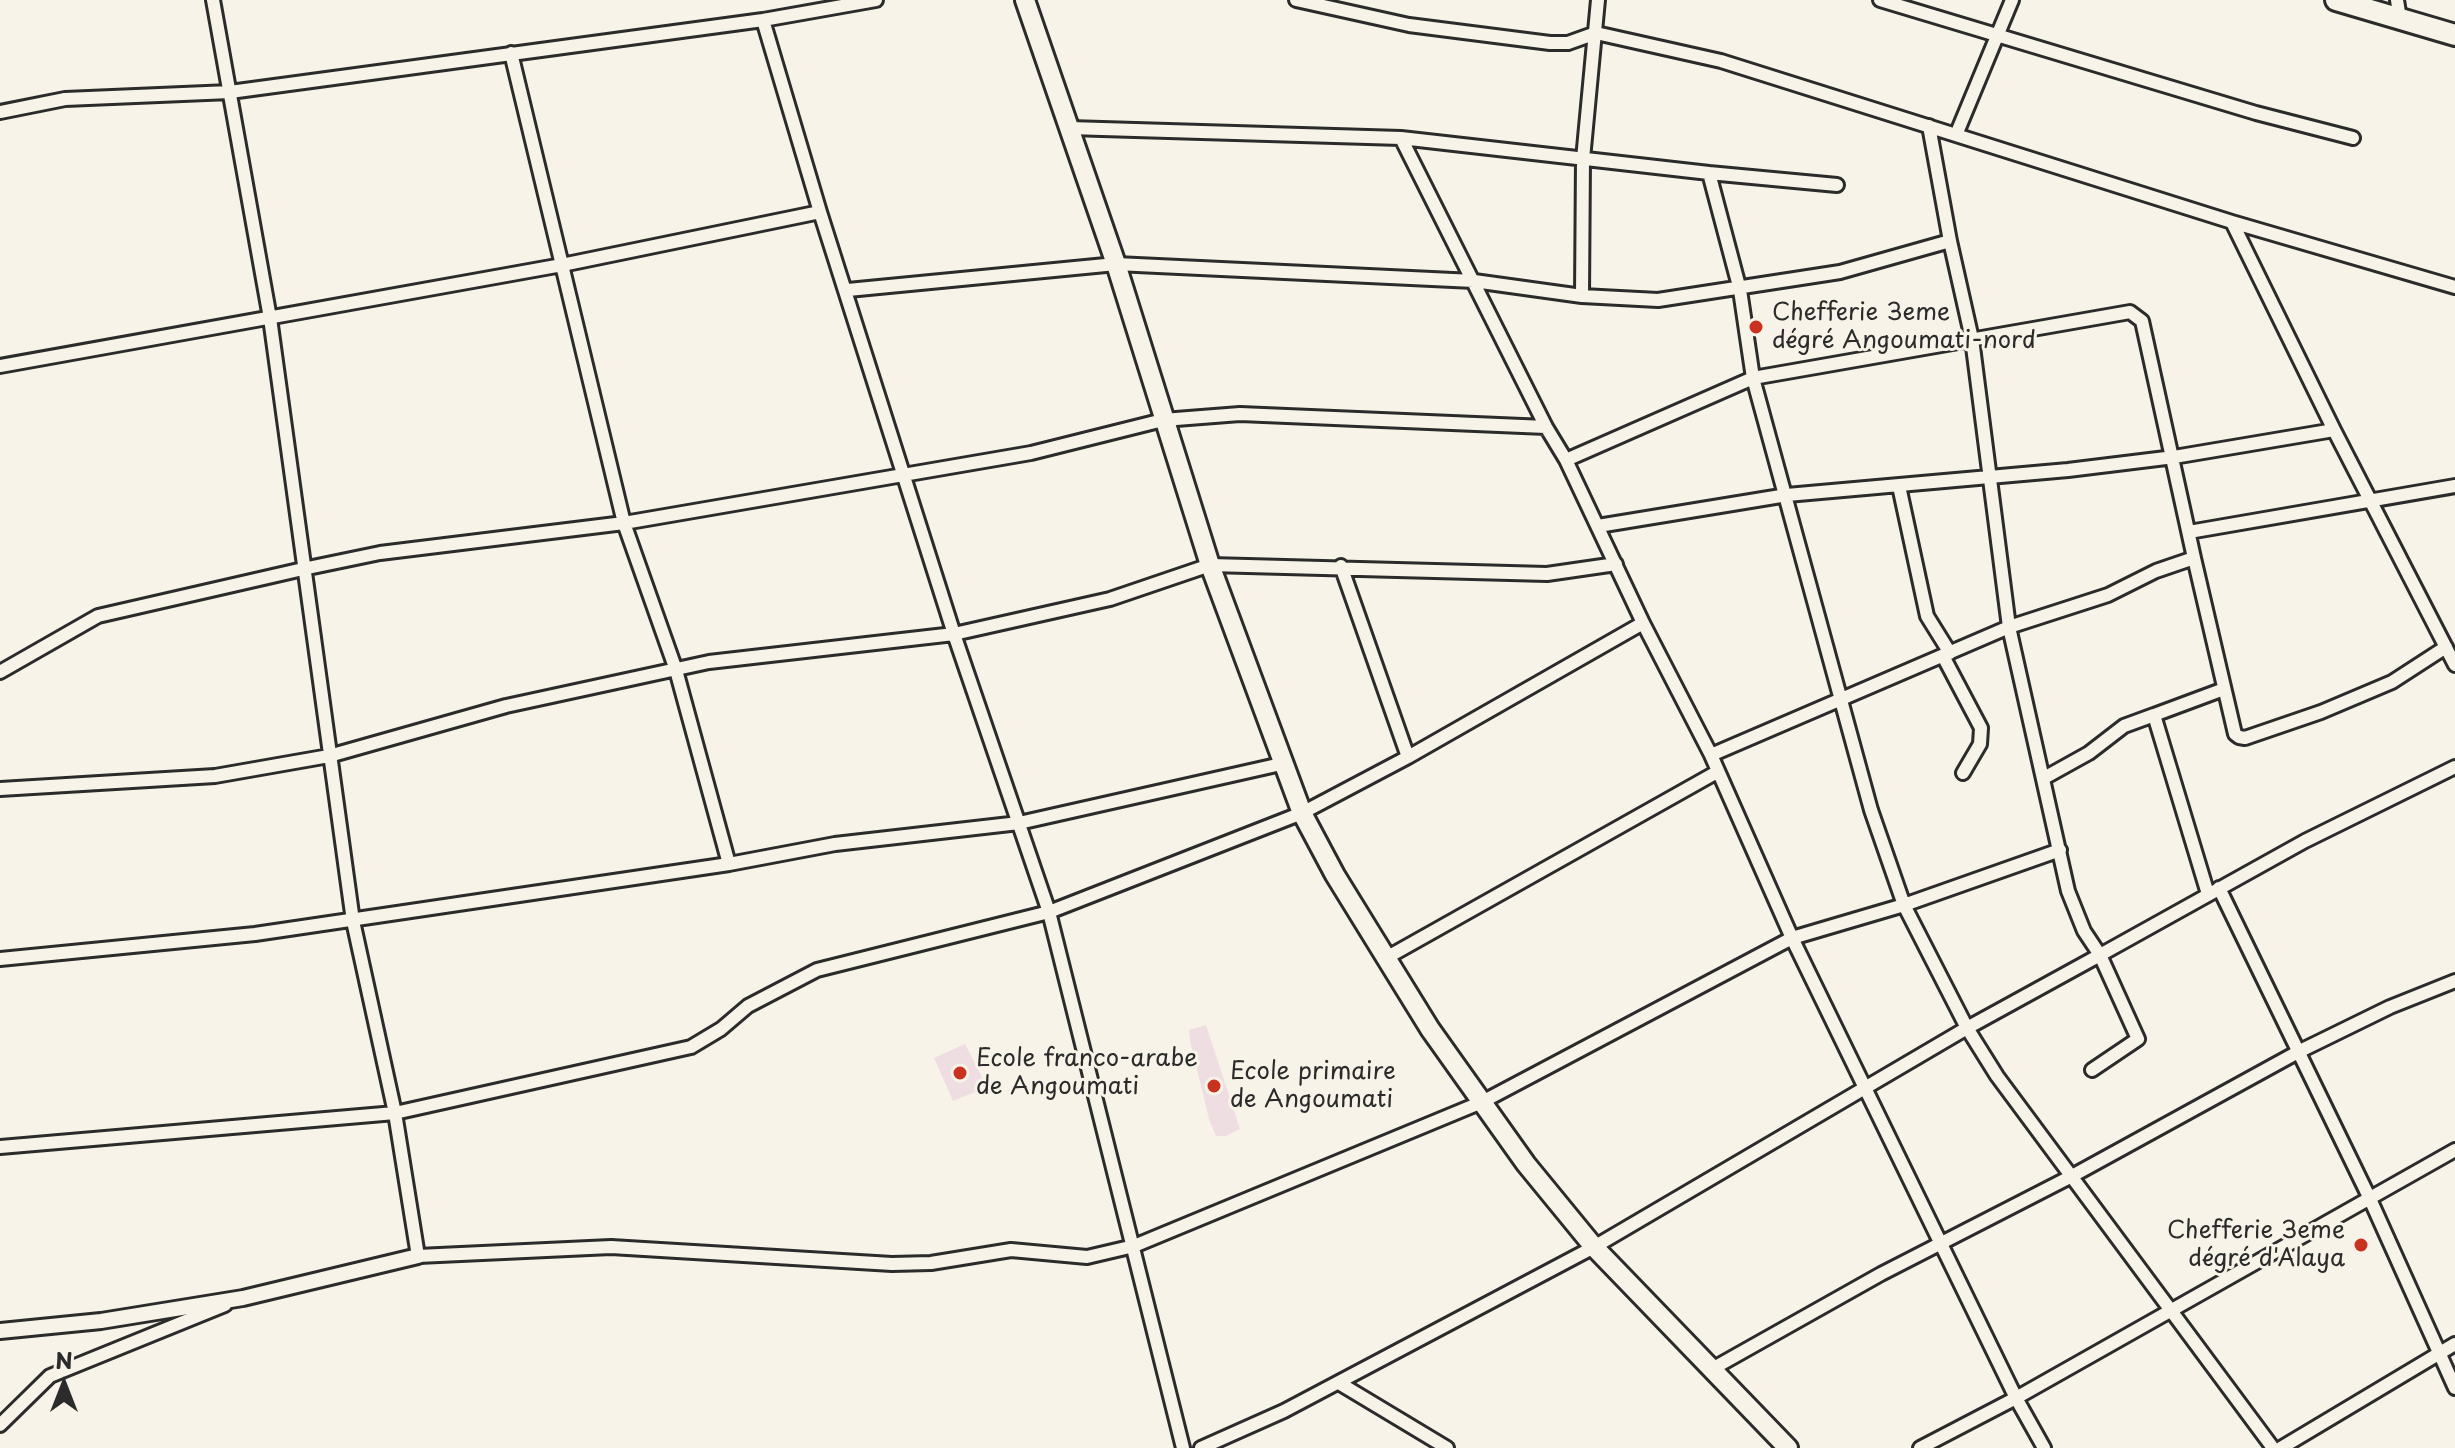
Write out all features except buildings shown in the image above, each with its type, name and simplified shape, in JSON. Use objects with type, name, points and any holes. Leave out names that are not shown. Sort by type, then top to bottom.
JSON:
[{"type":"highway","points":[[2336,0],[2398,9],[2455,35]]},
{"type":"main road","points":[[1025,0],[1116,264],[1210,565],[1281,764],[1302,813],[1386,958],[1526,1164],[1594,1247],[1788,1448]]},
{"type":"street","points":[[213,0],[270,318],[353,921],[395,1113],[418,1256]]},
{"type":"street","points":[[0,112],[65,99],[230,92],[763,20],[876,0]]},
{"type":"street","points":[[1296,0],[1409,25],[1550,43],[1568,43],[1596,33],[1721,61],[2232,222],[2455,287]]},
{"type":"street","points":[[1582,296],[1583,159],[1598,0]]},
{"type":"street","points":[[1880,0],[2353,138]]},
{"type":"street","points":[[1956,135],[2012,0]]},
{"type":"street","points":[[763,20],[820,212],[848,290],[954,634],[1049,912],[1183,1448]]},
{"type":"street","points":[[511,53],[624,523],[676,670],[729,864]]},
{"type":"street","points":[[1929,126],[1972,339],[2009,627],[2060,850],[2075,911],[2100,955],[2138,1039],[2092,1070]]},
{"type":"street","points":[[1069,128],[1401,138],[1837,185]]},
{"type":"street","points":[[1401,138],[1546,427],[1566,460],[1643,623],[1711,755],[1792,938],[2016,1398],[2044,1448]]},
{"type":"street","points":[[1709,173],[1740,290],[1753,378],[1871,810],[1904,905],[1967,1028],[1997,1076],[2273,1448]]},
{"type":"street","points":[[0,366],[562,265],[820,212]]},
{"type":"street","points":[[2232,222],[2334,430],[2455,665]]},
{"type":"street","points":[[848,290],[1116,264],[1474,281],[1582,296],[1658,300],[1740,290],[1840,272],[1950,241]]},
{"type":"street","points":[[1566,460],[1753,378],[2130,312],[2142,321],[2235,734],[2245,738],[2321,712],[2392,682],[2446,647]]},
{"type":"street","points":[[0,672],[98,616],[303,569],[380,553],[624,523],[1031,453],[1163,420],[1240,414],[1546,427]]},
{"type":"street","points":[[1598,526],[1787,495],[1989,479],[2174,457],[2334,430]]},
{"type":"street","points":[[1899,486],[1927,616],[1981,728],[1980,744],[1963,773]]},
{"type":"street","points":[[2189,532],[2455,486]]},
{"type":"street","points":[[1711,755],[2009,627],[2108,595],[2156,571],[2194,558]]},
{"type":"street","points":[[0,789],[215,776],[329,756],[506,706],[709,662],[954,634],[1110,599],[1210,565],[1341,566],[1467,574],[1547,574],[1616,564]]},
{"type":"street","points":[[1341,566],[1408,757]]},
{"type":"street","points":[[0,1147],[395,1113],[691,1047],[721,1029],[748,1006],[817,970],[1049,912],[1302,813],[1408,757],[1643,623]]},
{"type":"street","points":[[2044,778],[2089,753],[2124,726],[2224,689]]},
{"type":"street","points":[[2154,715],[2213,891],[2298,1052],[2370,1199],[2455,1388]]},
{"type":"street","points":[[0,959],[353,921],[729,864],[835,844],[1019,823],[1281,764]]},
{"type":"street","points":[[1201,1448],[1339,1383],[1594,1247],[1967,1028],[2305,841],[2455,767]]},
{"type":"street","points":[[1386,958],[1717,772]]},
{"type":"street","points":[[0,1331],[101,1321],[243,1298],[418,1256],[611,1247],[892,1264],[931,1263],[1011,1250],[1087,1257],[1134,1246],[1482,1102],[1792,938],[1904,905],[2060,850]]},
{"type":"street","points":[[1712,1369],[2298,1052],[2390,1007],[2455,981]]},
{"type":"street","points":[[1920,1448],[2016,1398],[2455,1150]]},
{"type":"street","points":[[0,1425],[50,1376],[243,1298]]},
{"type":"street","points":[[2281,1448],[2455,1344]]},
{"type":"street","points":[[1339,1383],[1447,1448]]},
{"type":"shaded area","name":"Ecole primaire de Angoumati","points":[[1206,1025],[1240,1129],[1226,1136],[1216,1136],[1209,1119],[1190,1041],[1189,1030]]},
{"type":"shaded area","name":"Ecole franco-arabe de Angoumati","points":[[965,1044],[987,1087],[953,1101],[934,1058]]},
{"type":"place","name":"Chefferie 3eme dégré Angoumati-nord","points":[[1756,327]]},
{"type":"place","name":"Ecole franco-arabe de Angoumati","points":[[960,1073]]},
{"type":"place","name":"Ecole primaire de Angoumati","points":[[1214,1086]]},
{"type":"place","name":"Chefferie 3eme dégré d'Alaya","points":[[2361,1245]]}]
